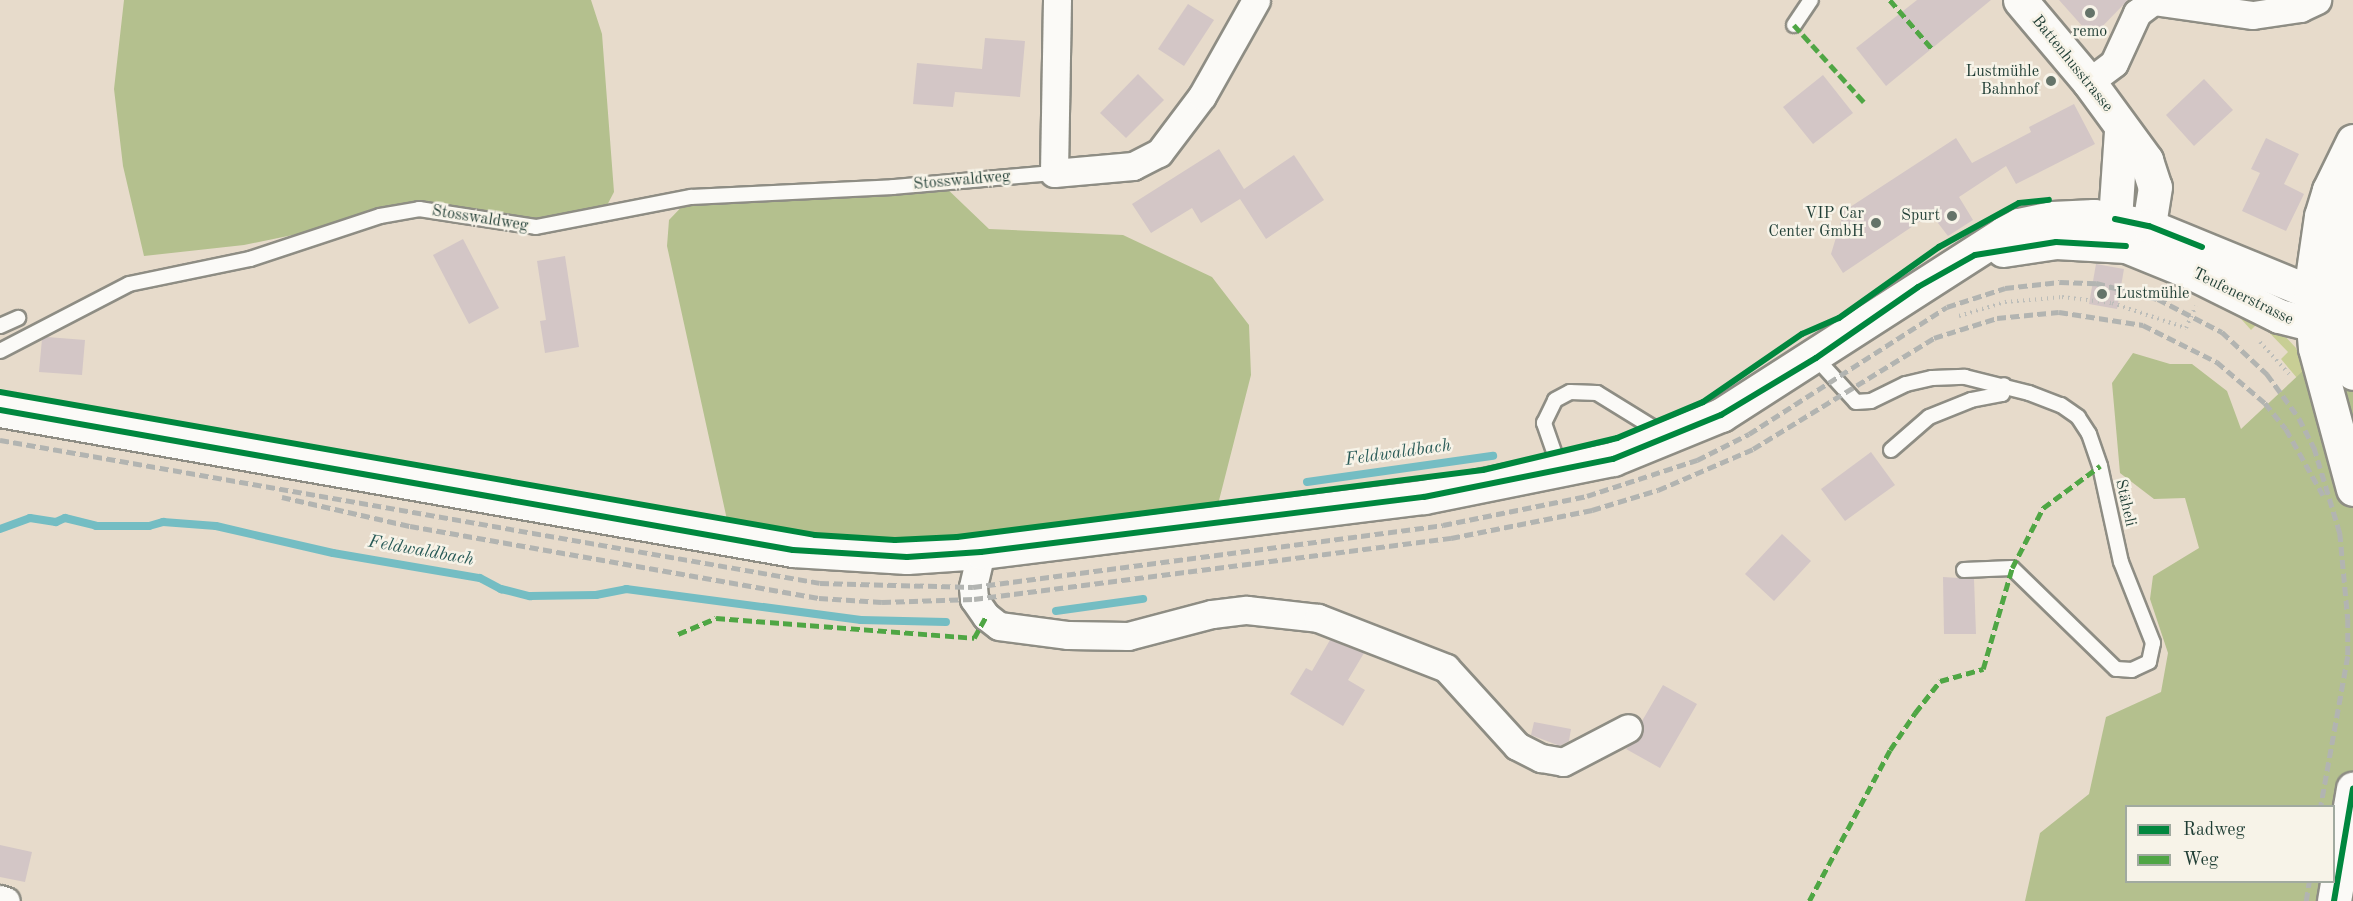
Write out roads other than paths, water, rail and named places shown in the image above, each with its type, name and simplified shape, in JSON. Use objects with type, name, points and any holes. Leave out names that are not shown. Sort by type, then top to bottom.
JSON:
[{"type":"street","points":[[1054,173],[1057,0]]},
{"type":"street","name":"Stosswaldweg","points":[[1054,173],[1133,166],[1159,153],[1183,126],[1256,0]]},
{"type":"street","name":"Battenhusstrasse","points":[[2020,0],[2090,82],[2121,131],[2146,160],[2152,174],[2156,203],[2130,230]]},
{"type":"street","points":[[2090,82],[2114,63],[2137,13],[2153,1],[2253,15],[2300,8],[2317,0]]},
{"type":"street","points":[[2340,308],[2312,324],[2310,292],[2321,216],[2329,190],[2351,146]]},
{"type":"street","points":[[2351,146],[2340,308],[2353,373]]},
{"type":"street","points":[[0,410],[793,550],[907,557],[981,552],[1424,497],[1613,459],[1721,415],[1816,358],[1910,292],[1975,255],[2019,225],[2073,216],[2130,230]]},
{"type":"street","name":"Teufenerstrasse","points":[[2130,230],[2310,292],[2340,308]]},
{"type":"street","name":"Teufenerstrasse","points":[[2130,230],[2190,272],[2279,316],[2312,324],[2324,389],[2353,489]]},
{"type":"street","points":[[981,552],[973,586],[974,599],[986,616],[999,626],[1059,634],[1128,636],[1212,614],[1247,610],[1318,618],[1446,668],[1517,746],[1541,758],[1563,762],[1628,728]]},
{"type":"street","points":[[2334,901],[2353,789]]},
{"type":"street","points":[[0,899],[6,901]]},
{"type":"lane","points":[[1794,25],[1811,0]]},
{"type":"lane","name":"Stosswaldweg","points":[[0,351],[129,284],[250,259],[380,216],[419,209],[536,227],[691,197],[893,187],[1054,173]]},
{"type":"lane","points":[[0,326],[18,318]]},
{"type":"lane","name":"Stäheli","points":[[1816,358],[1850,399],[1863,403],[1932,378],[1965,377],[2004,385],[2061,405],[2078,417],[2089,434],[2121,562],[2153,644],[2149,662],[2132,670],[2116,669],[2012,568],[1964,570]]},
{"type":"lane","points":[[1891,450],[1929,417],[1971,400],[2002,394],[2004,385]]},
{"type":"lane","points":[[1561,471],[1544,423],[1555,400],[1570,392],[1597,393],[1669,438]]},
{"type":"waterway","name":"Feldwaldbach","points":[[1307,482],[1493,456]]},
{"type":"waterway","name":"Feldwaldbach","points":[[0,529],[30,518],[56,522],[65,518],[96,526],[149,526],[163,522],[216,526],[333,553],[480,578],[501,589],[530,596],[596,595],[626,589],[861,620],[946,622]]},
{"type":"waterway","name":"Feldwaldbach","points":[[1056,611],[1143,599]]},
{"type":"railway","points":[[0,440],[820,583],[973,587],[1443,525],[1587,496],[1697,460],[1749,434],[1947,307],[2005,288],[2060,282],[2096,283],[2158,299],[2222,332],[2267,374],[2299,418],[2314,447],[2340,533],[2348,619],[2348,656],[2321,805]]},
{"type":"railway","points":[[282,497],[410,526],[819,598],[882,602],[974,599],[1451,538],[1592,510],[1658,490],[1753,449],[1934,338],[1997,318],[2059,312],[2143,325],[2217,362],[2265,403],[2286,429],[2323,495]]},
{"type":"railway","points":[[2306,901],[2309,883]]},
{"type":"place","name":"remo","points":[[2090,13]]},
{"type":"place","name":"Lustmühle Bahnhof","points":[[2051,81]]},
{"type":"place","name":"Spurt","points":[[1952,216]]},
{"type":"place","name":"VIP Car Center GmbH","points":[[1876,223]]},
{"type":"place","name":"Lustmühle","points":[[2102,294]]}]
